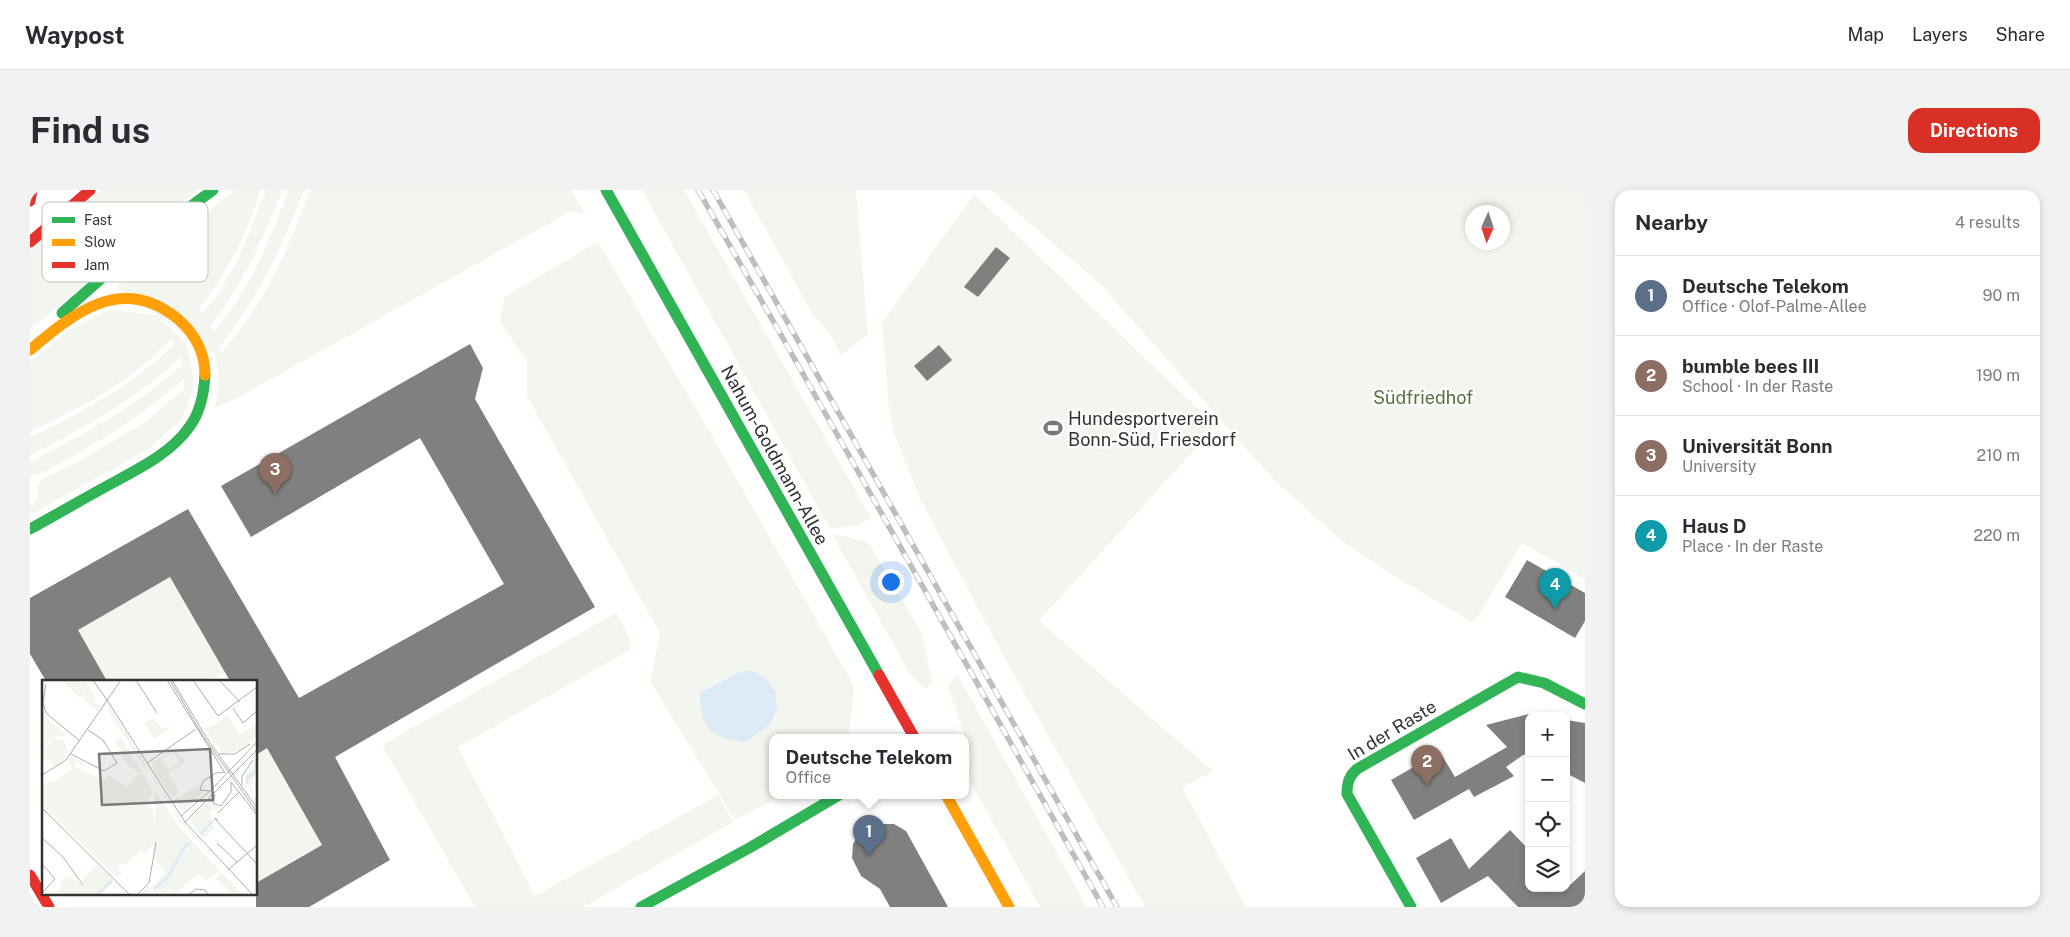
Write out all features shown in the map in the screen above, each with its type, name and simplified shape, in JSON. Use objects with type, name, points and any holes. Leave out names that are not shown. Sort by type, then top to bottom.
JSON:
[{"type":"main road","points":[[30,201],[32,190]]},
{"type":"main road","points":[[76,202],[90,190]]},
{"type":"main road","points":[[197,202],[213,190]]},
{"type":"main road","name":"Nahum-Goldmann-Allee","points":[[606,190],[912,734]]},
{"type":"main road","points":[[30,242],[42,232]]},
{"type":"main road","points":[[30,343],[95,282]]},
{"type":"main road","points":[[30,350],[66,320],[88,307],[112,300],[146,300],[178,318],[198,341],[206,373],[201,405],[190,426],[176,443],[132,472],[30,529]]},
{"type":"main road","name":"In der Raste","points":[[1411,907],[1347,794],[1346,784],[1350,775],[1357,768],[1518,677],[1535,679],[1550,685],[1585,704]]},
{"type":"main road","points":[[641,907],[751,847],[832,799]]},
{"type":"main road","points":[[948,799],[1009,907]]},
{"type":"main road","points":[[30,875],[49,907]]},
{"type":"green space","points":[[101,190],[197,190],[183,202],[87,202]]},
{"type":"green space","points":[[235,190],[260,190],[250,221],[235,253],[217,284],[198,309],[202,313],[232,271],[266,190],[282,190],[242,278],[210,326],[214,331],[227,316],[258,264],[289,190],[304,190],[268,272],[246,310],[219,347],[221,352],[237,334],[274,276],[310,190],[571,190],[586,215],[571,211],[243,395],[215,408],[219,385],[216,356],[119,289],[118,285],[122,282],[208,282],[208,212]]},
{"type":"green space","points":[[642,190],[684,190],[871,518],[859,525],[830,529]]},
{"type":"green space","points":[[744,190],[856,190],[868,335],[840,355],[831,335],[813,315]]},
{"type":"green space","name":"Südfriedhof","points":[[991,190],[1585,190],[1585,579],[1522,543],[1474,623],[1407,584],[1342,541],[1275,481],[1100,284]]},
{"type":"green space","name":"Hundesportverein Bonn-Süd, Friesdorf","points":[[974,194],[1216,426],[1039,621],[1213,771],[1182,787],[1246,907],[1145,907],[1005,659],[920,499],[893,431],[889,409],[882,323]]},
{"type":"green space","points":[[42,241],[42,282],[87,282],[30,330],[30,251]]},
{"type":"green space","points":[[598,242],[715,441],[854,686],[849,734],[769,734],[769,799],[775,799],[735,820],[650,681],[660,633],[527,396],[527,362],[500,322],[504,297]]},
{"type":"green space","points":[[108,310],[157,315],[187,345],[195,385],[182,419],[149,449],[30,515],[30,507],[38,500],[37,486],[41,483],[40,480],[76,463],[145,422],[185,388],[184,379],[155,403],[110,434],[46,470],[30,476],[30,462],[90,430],[129,406],[183,364],[181,357],[147,386],[110,411],[30,455],[30,437],[106,397],[159,359],[175,344],[171,339],[123,381],[87,403],[30,432],[30,363],[68,331]]},
{"type":"green space","points":[[832,534],[868,542],[920,630],[933,683],[925,689],[910,674]]},
{"type":"green space","points":[[170,577],[225,672],[212,680],[106,680],[78,630]]},
{"type":"green space","points":[[616,613],[630,638],[630,650],[458,747],[535,896],[718,795],[733,822],[583,907],[475,907],[382,745]]},
{"type":"green space","points":[[957,674],[1087,907],[1040,907],[971,783],[969,773],[971,753],[969,734],[964,734],[948,687]]},
{"type":"green space","points":[[267,748],[322,845],[258,882],[258,754]]},
{"type":"shaded area","points":[[751,670],[765,678],[775,691],[777,709],[769,726],[745,742],[724,738],[716,734],[705,723],[702,715],[700,693],[738,673]]},
{"type":"building","points":[[996,247],[1010,258],[978,297],[964,287]]},
{"type":"building","points":[[470,344],[483,368],[475,399],[595,607],[335,757],[390,860],[309,907],[256,907],[258,882],[322,845],[267,748],[258,754],[258,680],[229,680],[170,577],[78,630],[106,680],[45,680],[30,654],[30,598],[188,509],[299,698],[504,584],[420,438],[251,537],[221,486]]},
{"type":"building","points":[[939,345],[952,360],[927,381],[914,366]]},
{"type":"building","points":[[1527,560],[1585,593],[1585,621],[1575,638],[1505,597]]},
{"type":"building","points":[[1525,715],[1525,755],[1506,767],[1514,776],[1474,797],[1469,789],[1414,820],[1391,780],[1440,752],[1455,777],[1507,747],[1486,725]]},
{"type":"building","points":[[1570,721],[1585,723],[1585,783],[1570,775]]},
{"type":"building","points":[[873,824],[894,824],[906,831],[948,907],[890,907],[880,889],[861,876],[852,858],[853,844],[860,833]]},
{"type":"building","points":[[1510,830],[1525,846],[1525,892],[1570,892],[1570,885],[1585,871],[1585,899],[1577,907],[1518,907],[1488,876],[1441,903],[1416,858],[1451,838],[1469,869]]},
{"type":"railway","points":[[698,190],[1103,907]]},
{"type":"railway","points":[[713,190],[1117,907]]},
{"type":"traffic: fast","points":[[197,202],[213,190]]},
{"type":"traffic: fast","points":[[606,190],[879,675]]},
{"type":"traffic: fast","points":[[62,313],[97,282]]},
{"type":"traffic: fast","points":[[30,529],[141,467],[173,445],[190,426],[197,414],[203,395],[205,375]]},
{"type":"traffic: fast","points":[[1411,907],[1347,794],[1347,786],[1352,774],[1357,769],[1518,677],[1544,683],[1585,704]]},
{"type":"traffic: fast","points":[[641,907],[751,847],[832,799]]},
{"type":"traffic: slow","points":[[30,350],[81,312],[100,303],[118,299],[137,299],[157,306],[184,325],[194,337],[201,351],[205,375]]},
{"type":"traffic: slow","points":[[948,799],[1009,907]]},
{"type":"traffic: jam","points":[[30,201],[32,190]]},
{"type":"traffic: jam","points":[[76,202],[90,190]]},
{"type":"traffic: jam","points":[[30,242],[42,232]]},
{"type":"traffic: jam","points":[[879,675],[912,734]]},
{"type":"traffic: jam","points":[[30,875],[49,907]]},
{"type":"place","name":"Hundesportverein Bonn-Süd, Friesdorf","points":[[1053,428]]},
{"type":"place","name":"Universität Bonn","points":[[275,494]]},
{"type":"place","name":"Haus D","points":[[1555,609]]},
{"type":"place","name":"bumble bees III","points":[[1427,786]]},
{"type":"place","name":"Deutsche Telekom","points":[[869,856]]}]
